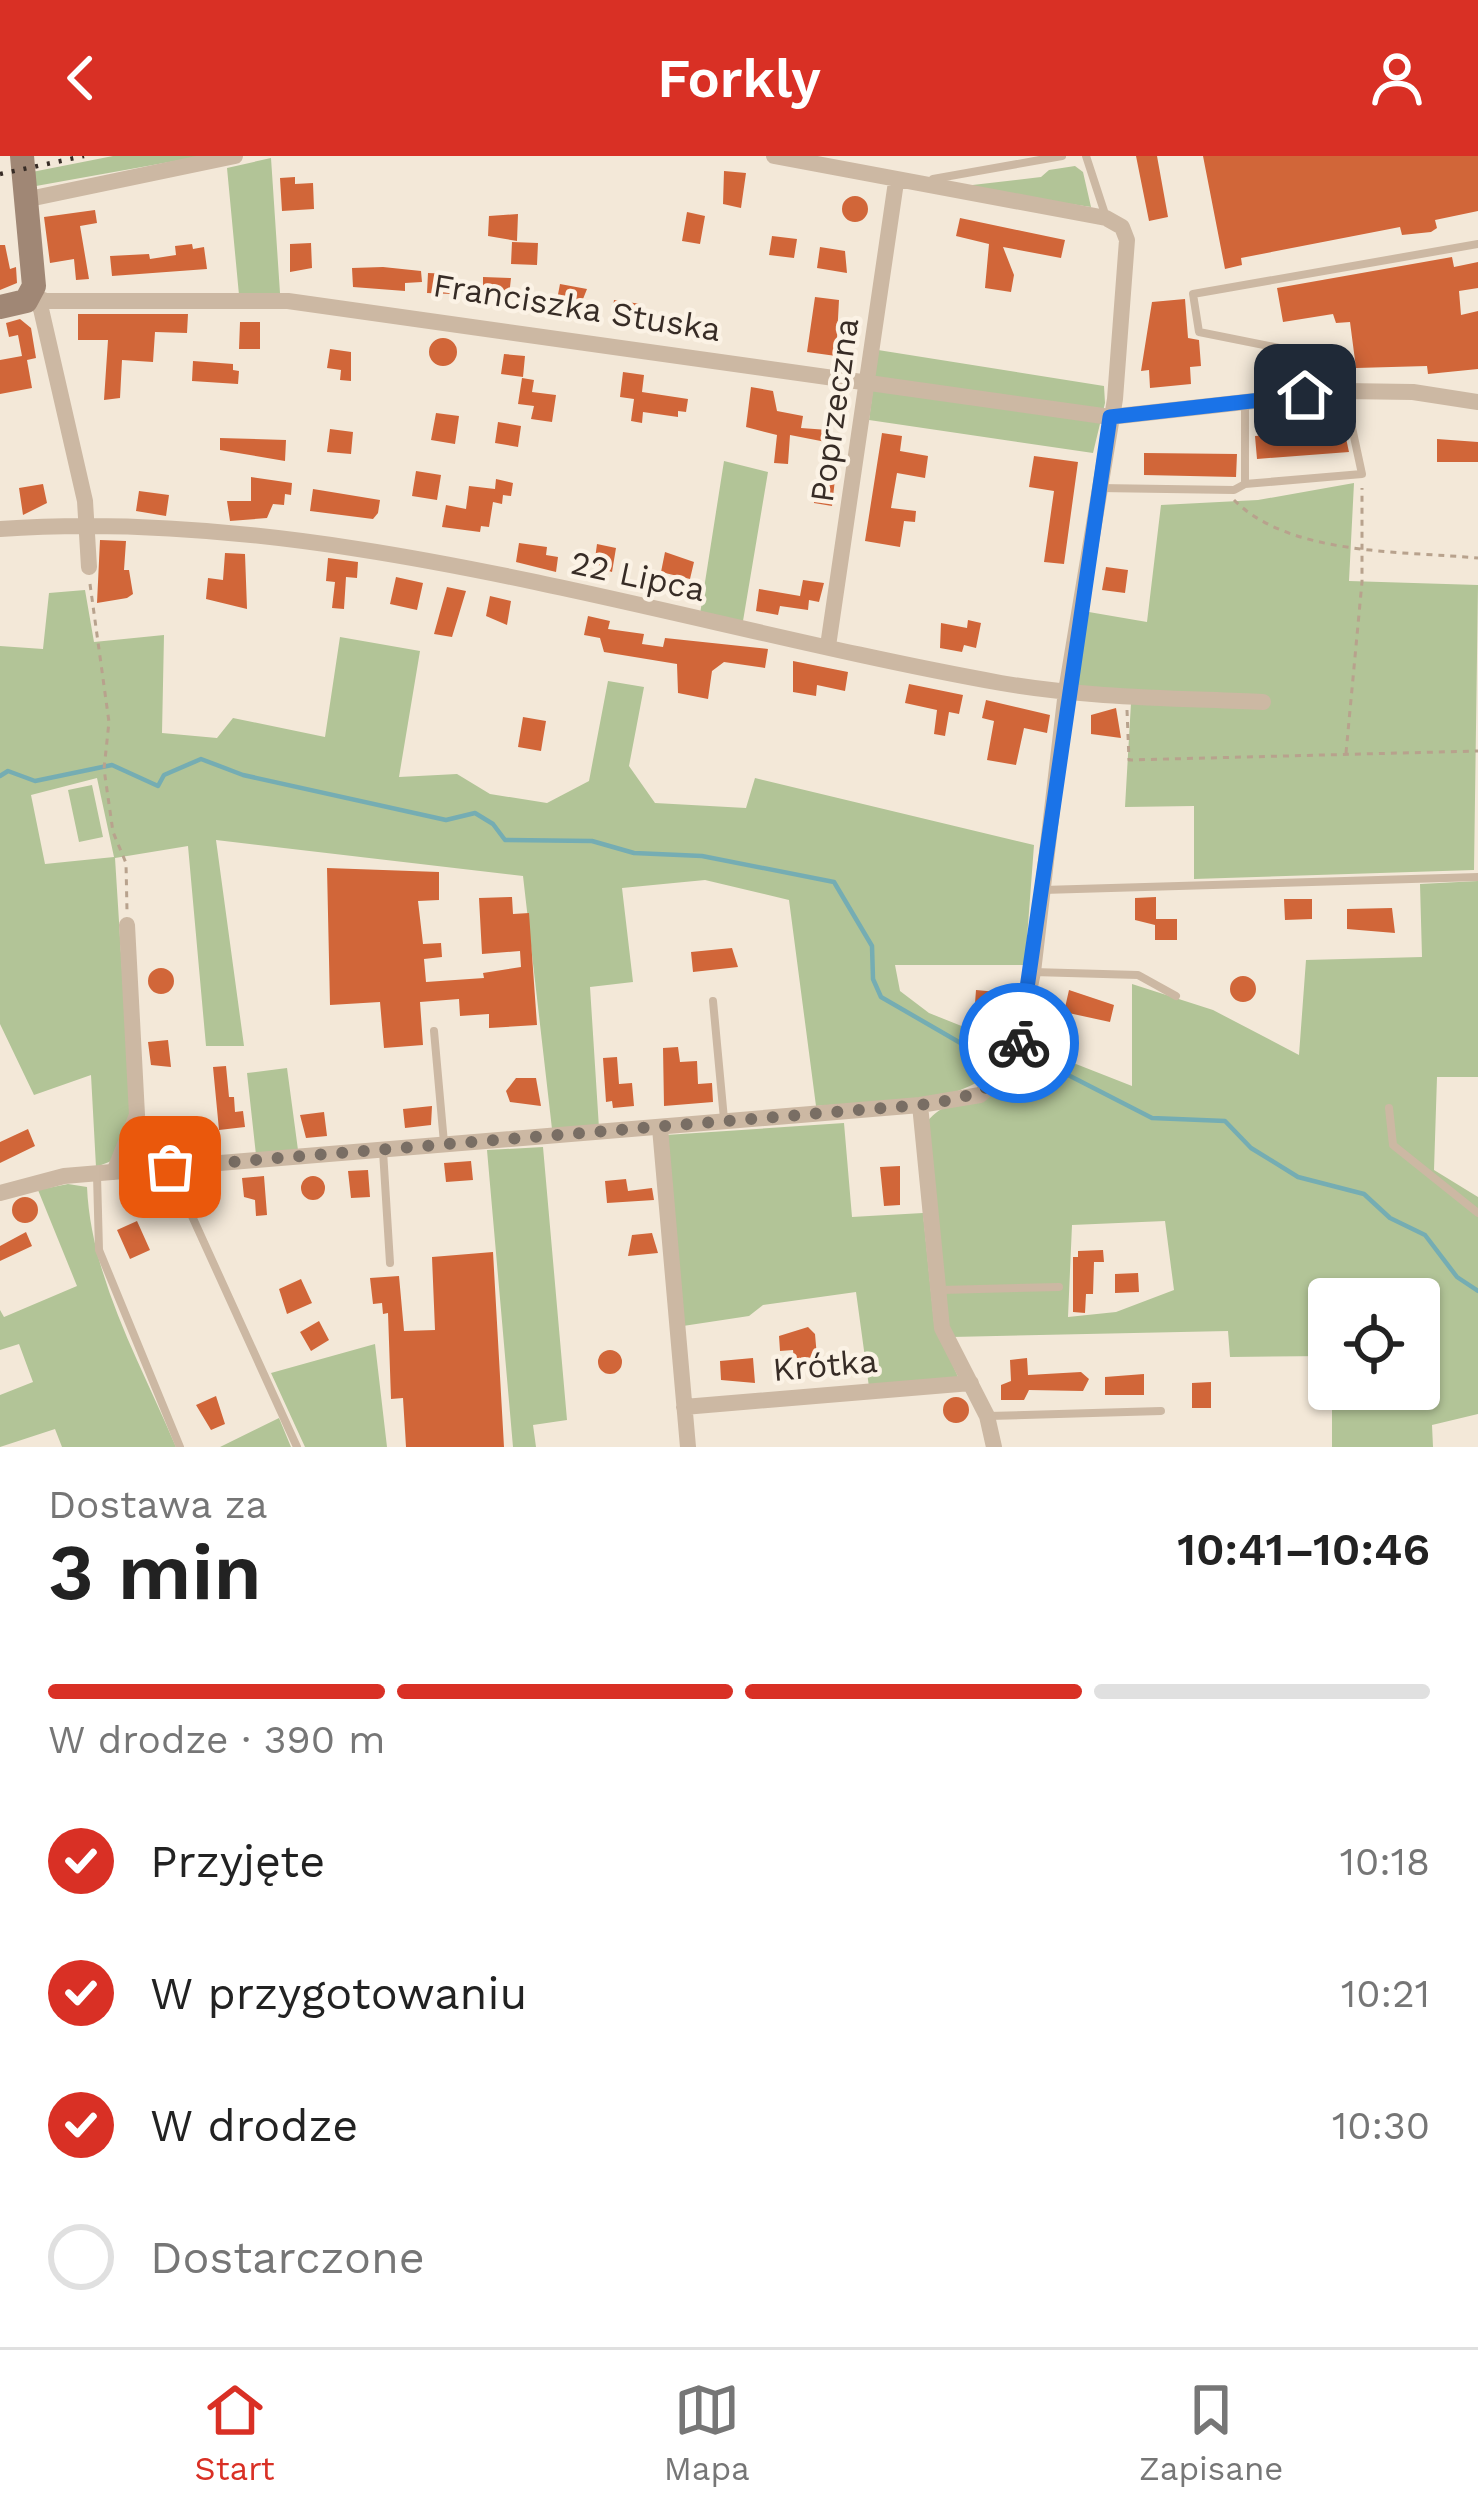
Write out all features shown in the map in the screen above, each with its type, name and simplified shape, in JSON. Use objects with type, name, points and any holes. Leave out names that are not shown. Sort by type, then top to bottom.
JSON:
[{"type":"street","points":[[22,156],[29,199],[15,303],[41,308],[86,523],[88,567]]},
{"type":"street","points":[[29,199],[236,156]]},
{"type":"street","points":[[0,1193],[35,1181],[105,1173],[920,1105],[980,1095],[1002,1076],[1017,1051],[1033,972],[1066,691],[1129,277],[1127,240],[1122,227],[1106,218],[774,156]]},
{"type":"street","name":"Poprzeczna","points":[[828,646],[896,182]]},
{"type":"street","name":"Franciszka Stuska","points":[[15,303],[288,301],[1110,417],[1344,391],[1413,392],[1478,402]]},
{"type":"street","name":"22 Lipca","points":[[0,529],[86,523],[364,551],[1003,683],[1263,703]]},
{"type":"street","points":[[105,1173],[137,1115],[127,925]]},
{"type":"street","points":[[920,1105],[934,1290],[942,1328],[987,1416],[994,1447]]},
{"type":"street","points":[[660,1128],[688,1447]]},
{"type":"street","name":"Krótka","points":[[684,1407],[970,1383]]},
{"type":"lane","points":[[896,182],[957,177],[1063,156]]},
{"type":"lane","points":[[1086,156],[1106,218]]},
{"type":"lane","points":[[1305,395],[1304,352],[1199,332],[1193,294],[1478,244]]},
{"type":"lane","points":[[1098,488],[1234,490],[1245,484],[1362,474],[1344,391]]},
{"type":"lane","points":[[1245,484],[1246,403]]},
{"type":"lane","points":[[1042,890],[1478,877]]},
{"type":"lane","points":[[1033,972],[1138,975],[1176,996]]},
{"type":"lane","points":[[713,1001],[725,1122]]},
{"type":"lane","points":[[434,1031],[444,1145]]},
{"type":"lane","points":[[1389,1108],[1394,1144],[1478,1213]]},
{"type":"lane","points":[[383,1150],[390,1263]]},
{"type":"lane","points":[[170,1167],[297,1447]]},
{"type":"lane","points":[[105,1173],[99,1250],[180,1447]]},
{"type":"lane","points":[[934,1290],[1059,1287]]},
{"type":"lane","points":[[987,1416],[1162,1411]]},
{"type":"path","points":[[1346,754],[1362,548],[1362,474]]},
{"type":"path","points":[[1234,490],[1234,504],[1293,534],[1362,548],[1478,558]]},
{"type":"path","points":[[88,567],[109,722],[104,769],[113,832],[126,863],[127,925]]},
{"type":"path","points":[[1127,695],[1129,760],[1478,751]]},
{"type":"green space","points":[[113,156],[203,156],[36,186],[32,172]]},
{"type":"green space","points":[[271,158],[280,293],[239,295],[227,168]]},
{"type":"green space","points":[[1075,166],[1083,172],[1091,207],[955,187],[1041,177],[1049,170]]},
{"type":"green space","points":[[878,350],[1104,386],[1105,403],[1093,453],[869,420]]},
{"type":"green space","points":[[724,461],[768,472],[743,621],[700,614]]},
{"type":"green space","points":[[1354,483],[1349,581],[1478,585],[1474,870],[1194,879],[1194,806],[1125,807],[1131,703],[1072,687],[1083,611],[1147,622],[1161,505],[1258,500]]},
{"type":"green space","points":[[85,590],[94,642],[164,635],[162,733],[217,738],[233,718],[325,737],[340,637],[420,651],[399,777],[457,774],[490,794],[547,803],[589,781],[608,681],[644,687],[629,766],[655,803],[746,808],[755,778],[1034,845],[1025,965],[895,965],[900,991],[929,1013],[1009,1045],[996,1067],[953,1093],[897,1102],[816,1106],[789,900],[705,880],[622,888],[633,982],[590,987],[599,1128],[552,1129],[523,876],[216,840],[244,1046],[206,1046],[188,846],[115,858],[131,1112],[114,1160],[96,1167],[91,1075],[34,1095],[0,1024],[0,646],[43,649],[49,593]],"holes":[[[97,778],[114,857],[45,864],[31,795]]]},
{"type":"green space","points":[[92,785],[103,837],[79,842],[68,790]]},
{"type":"green space","points":[[1478,881],[1478,1077],[1437,1077],[1434,1170],[1478,1197],[1478,1414],[1432,1425],[1433,1447],[1332,1447],[1332,1410],[1440,1410],[1440,1278],[1308,1278],[1308,1356],[1230,1357],[1228,1331],[952,1337],[942,1311],[927,1122],[940,1110],[987,1097],[999,1088],[1025,1044],[1132,1086],[1132,984],[1213,1010],[1299,1055],[1306,960],[1422,957],[1420,884]],"holes":[[[1165,1221],[1174,1290],[1116,1312],[1068,1317],[1072,1225]]]},
{"type":"green space","points":[[287,1068],[298,1150],[256,1155],[247,1073]]},
{"type":"green space","points":[[844,1123],[852,1217],[923,1213],[934,1322],[958,1377],[869,1387],[856,1292],[763,1305],[749,1316],[683,1326],[666,1135]]},
{"type":"green space","points":[[543,1147],[567,1420],[533,1425],[536,1447],[513,1447],[487,1150]]},
{"type":"green space","points":[[68,1184],[87,1187],[108,1287],[176,1447],[62,1447],[55,1429],[0,1447],[0,1395],[33,1382],[19,1344],[0,1350],[0,1310],[4,1317],[77,1286],[38,1190]]},
{"type":"green space","points":[[375,1344],[387,1447],[305,1447],[271,1373]]},
{"type":"green space","points":[[279,1418],[291,1447],[220,1447]]},
{"type":"building","points":[[1136,156],[1157,156],[1168,217],[1149,221]]},
{"type":"building","points":[[1203,156],[1478,156],[1478,211],[1435,220],[1437,228],[1431,232],[1402,235],[1400,227],[1241,258],[1242,265],[1225,269]]},
{"type":"building","points":[[724,171],[746,173],[741,208],[723,204]]},
{"type":"building","points":[[295,177],[295,184],[313,183],[314,209],[282,211],[280,178]]},
{"type":"building","points":[[855,196],[868,209],[855,222],[842,209]]},
{"type":"building","points":[[95,210],[97,223],[80,226],[89,279],[76,280],[74,259],[50,263],[44,217]]},
{"type":"building","points":[[687,212],[705,216],[700,244],[682,241]]},
{"type":"building","points":[[518,214],[517,241],[488,236],[489,216]]},
{"type":"building","points":[[960,218],[1065,240],[1061,258],[1003,247],[1014,275],[1011,292],[985,288],[989,244],[956,236]]},
{"type":"building","points":[[772,236],[797,239],[794,258],[769,255]]},
{"type":"building","points":[[512,242],[538,243],[537,265],[511,264]]},
{"type":"building","points":[[311,243],[312,268],[290,272],[290,244]]},
{"type":"building","points":[[192,244],[193,249],[204,247],[207,269],[112,276],[110,256],[149,254],[150,259],[176,255],[175,246]]},
{"type":"building","points":[[0,245],[5,245],[10,269],[16,267],[17,283],[0,290]]},
{"type":"building","points":[[820,247],[845,251],[847,273],[817,268]]},
{"type":"building","points":[[1452,257],[1454,267],[1478,262],[1478,288],[1459,291],[1461,315],[1478,311],[1478,369],[1428,374],[1427,366],[1356,368],[1350,322],[1336,323],[1333,314],[1283,322],[1277,288]]},
{"type":"building","points":[[352,268],[421,271],[422,282],[405,283],[405,291],[353,287]]},
{"type":"building","points":[[428,273],[453,274],[452,294],[427,293]]},
{"type":"building","points":[[483,277],[511,278],[509,296],[483,297]]},
{"type":"building","points":[[560,284],[587,289],[579,309],[556,305]]},
{"type":"building","points":[[815,297],[839,300],[836,356],[807,352]]},
{"type":"building","points":[[1185,299],[1188,338],[1199,340],[1201,366],[1190,367],[1191,384],[1150,388],[1149,370],[1141,371],[1152,302]]},
{"type":"building","points":[[614,300],[641,304],[638,326],[611,322]]},
{"type":"building","points":[[78,314],[188,314],[187,333],[155,332],[153,362],[122,360],[120,398],[104,400],[108,340],[78,340]]},
{"type":"building","points":[[20,319],[31,328],[36,358],[27,360],[32,388],[0,394],[0,360],[22,356],[18,335],[9,337],[6,323]]},
{"type":"building","points":[[240,322],[260,322],[260,349],[239,349]]},
{"type":"building","points":[[443,338],[453,342],[457,352],[453,362],[443,366],[433,362],[429,352],[433,342]]},
{"type":"building","points":[[330,349],[351,352],[351,381],[340,380],[341,370],[327,368]]},
{"type":"building","points":[[504,354],[525,356],[523,377],[501,374]]},
{"type":"building","points":[[193,361],[233,364],[233,370],[239,371],[238,384],[192,381]]},
{"type":"building","points":[[623,372],[644,375],[642,392],[688,399],[686,412],[678,411],[678,417],[643,412],[642,423],[631,421],[634,399],[620,397]]},
{"type":"building","points":[[522,378],[534,380],[532,392],[556,395],[552,422],[531,419],[534,406],[518,404]]},
{"type":"building","points":[[751,387],[773,391],[777,411],[803,416],[801,428],[828,430],[826,442],[790,435],[788,464],[774,463],[777,435],[746,427]]},
{"type":"building","points":[[436,413],[459,416],[455,444],[431,440]]},
{"type":"building","points":[[498,422],[521,426],[518,447],[495,443]]},
{"type":"building","points":[[330,429],[353,432],[351,454],[327,452]]},
{"type":"building","points":[[1344,429],[1349,452],[1257,459],[1255,436]]},
{"type":"building","points":[[882,433],[902,436],[900,451],[928,456],[925,478],[897,473],[891,508],[916,511],[915,522],[904,521],[900,547],[865,541]]},
{"type":"building","points":[[220,438],[286,440],[285,461],[220,450]]},
{"type":"building","points":[[1437,439],[1478,442],[1478,462],[1437,462]]},
{"type":"building","points":[[1144,453],[1237,454],[1236,477],[1144,475]]},
{"type":"building","points":[[1034,456],[1078,462],[1064,564],[1044,562],[1054,491],[1029,487]]},
{"type":"building","points":[[416,471],[441,475],[437,500],[412,496]]},
{"type":"building","points":[[818,476],[835,479],[832,506],[814,503]]},
{"type":"building","points":[[251,477],[292,483],[291,495],[285,494],[284,505],[273,504],[267,518],[230,521],[227,501],[251,501]]},
{"type":"building","points":[[496,479],[513,483],[511,496],[503,495],[502,504],[493,502],[489,527],[481,526],[480,532],[442,527],[446,505],[466,509],[469,486],[495,489]]},
{"type":"building","points":[[43,484],[47,503],[23,515],[19,488]]},
{"type":"building","points":[[313,489],[380,500],[378,513],[373,519],[310,511]]},
{"type":"building","points":[[139,491],[169,495],[166,516],[136,511]]},
{"type":"building","points":[[100,540],[126,541],[124,570],[129,570],[133,594],[127,598],[97,603]]},
{"type":"building","points":[[519,543],[547,547],[546,555],[558,557],[556,572],[516,562]]},
{"type":"building","points":[[597,544],[616,548],[612,572],[594,566]]},
{"type":"building","points":[[665,552],[694,562],[690,579],[661,572]]},
{"type":"building","points":[[225,553],[245,554],[247,609],[206,599],[208,578],[223,580]]},
{"type":"building","points":[[328,558],[358,562],[357,578],[346,577],[344,609],[332,608],[335,582],[326,581]]},
{"type":"building","points":[[1106,567],[1128,570],[1125,593],[1102,590]]},
{"type":"building","points":[[396,577],[423,583],[417,610],[390,604]]},
{"type":"building","points":[[803,580],[824,583],[819,602],[809,600],[808,610],[780,606],[778,615],[756,611],[759,589],[800,596]]},
{"type":"building","points":[[447,587],[466,591],[452,637],[434,634]]},
{"type":"building","points":[[490,596],[511,601],[507,625],[486,616]]},
{"type":"building","points":[[588,616],[610,621],[608,629],[644,634],[642,644],[663,647],[665,638],[768,649],[765,668],[724,662],[712,671],[708,699],[678,693],[677,664],[604,652],[600,638],[584,635]]},
{"type":"building","points":[[968,620],[981,623],[976,648],[964,645],[962,652],[940,648],[941,623],[967,628]]},
{"type":"building","points":[[793,661],[848,672],[845,691],[817,685],[816,696],[793,692]]},
{"type":"building","points":[[909,684],[963,695],[959,714],[949,712],[945,736],[934,734],[937,710],[905,703]]},
{"type":"building","points":[[986,700],[1050,715],[1047,733],[1024,728],[1016,765],[987,760],[994,721],[982,718]]},
{"type":"building","points":[[1116,708],[1121,738],[1091,734],[1091,715]]},
{"type":"building","points":[[523,717],[546,721],[541,751],[518,747]]},
{"type":"building","points":[[327,868],[439,872],[439,900],[418,901],[423,944],[441,943],[442,957],[424,959],[426,982],[484,978],[483,973],[521,967],[520,951],[482,954],[479,898],[512,897],[513,914],[529,913],[537,1025],[489,1028],[489,1014],[460,1016],[459,999],[420,1002],[423,1045],[384,1048],[380,1002],[330,1005]]},
{"type":"building","points":[[1156,897],[1156,919],[1177,919],[1177,940],[1155,940],[1155,925],[1135,920],[1135,898]]},
{"type":"building","points":[[1284,899],[1312,899],[1312,919],[1285,920]]},
{"type":"building","points":[[1392,908],[1395,933],[1347,929],[1347,909]]},
{"type":"building","points":[[732,948],[738,967],[693,972],[691,952]]},
{"type":"building","points":[[161,968],[174,981],[161,994],[148,981]]},
{"type":"building","points":[[1243,976],[1256,989],[1243,1002],[1230,989]]},
{"type":"building","points":[[976,990],[997,992],[994,1014],[974,1017]]},
{"type":"building","points":[[1069,990],[1114,1005],[1110,1022],[1064,1012]]},
{"type":"building","points":[[1049,1009],[1070,1014],[1065,1035],[1044,1030]]},
{"type":"building","points":[[168,1040],[171,1067],[151,1065],[148,1042]]},
{"type":"building","points":[[678,1047],[680,1062],[697,1061],[698,1084],[712,1083],[713,1102],[664,1106],[663,1048]]},
{"type":"building","points":[[617,1057],[619,1084],[632,1083],[634,1106],[613,1108],[612,1101],[606,1102],[603,1058]]},
{"type":"building","points":[[226,1066],[229,1097],[234,1097],[235,1112],[243,1111],[245,1127],[219,1130],[213,1067]]},
{"type":"building","points":[[516,1078],[536,1078],[541,1106],[510,1102],[506,1091]]},
{"type":"building","points":[[432,1106],[431,1125],[405,1128],[403,1109]]},
{"type":"building","points":[[324,1112],[327,1136],[306,1138],[300,1115]]},
{"type":"building","points":[[209,1126],[212,1150],[167,1154],[164,1133]]},
{"type":"building","points":[[28,1129],[35,1146],[0,1163],[0,1142]]},
{"type":"building","points":[[471,1161],[473,1180],[446,1182],[444,1163]]},
{"type":"building","points":[[900,1166],[900,1205],[884,1206],[880,1167]]},
{"type":"building","points":[[368,1170],[370,1197],[351,1198],[348,1171]]},
{"type":"building","points":[[264,1176],[267,1215],[256,1216],[255,1200],[244,1197],[242,1178]]},
{"type":"building","points":[[313,1176],[322,1179],[322,1197],[313,1200],[304,1197],[301,1188],[304,1179]]},
{"type":"building","points":[[626,1179],[628,1191],[652,1188],[654,1200],[607,1203],[605,1181]]},
{"type":"building","points":[[25,1197],[38,1210],[25,1223],[12,1210]]},
{"type":"building","points":[[137,1221],[150,1250],[130,1259],[117,1230]]},
{"type":"building","points":[[26,1232],[32,1246],[0,1261],[0,1246]]},
{"type":"building","points":[[652,1233],[658,1253],[628,1256],[632,1235]]},
{"type":"building","points":[[1103,1250],[1104,1262],[1094,1262],[1093,1294],[1086,1294],[1085,1313],[1073,1312],[1073,1257],[1078,1257],[1078,1251]]},
{"type":"building","points":[[493,1252],[504,1447],[406,1447],[403,1398],[391,1399],[388,1313],[383,1314],[382,1303],[373,1304],[370,1278],[399,1276],[404,1331],[435,1330],[432,1257]]},
{"type":"building","points":[[1138,1273],[1139,1292],[1115,1293],[1115,1274]]},
{"type":"building","points":[[301,1279],[312,1303],[287,1314],[279,1289]]},
{"type":"building","points":[[319,1321],[329,1340],[311,1351],[300,1332]]},
{"type":"building","points":[[808,1327],[815,1334],[817,1357],[794,1359],[793,1350],[780,1351],[779,1336]]},
{"type":"building","points":[[610,1350],[619,1353],[619,1371],[610,1374],[601,1371],[598,1362],[601,1353]]},
{"type":"building","points":[[753,1358],[755,1383],[721,1380],[720,1361]]},
{"type":"building","points":[[1027,1358],[1028,1375],[1081,1372],[1089,1379],[1083,1391],[1029,1390],[1024,1400],[1001,1400],[1001,1385],[1011,1381],[1010,1360]]},
{"type":"building","points":[[1144,1374],[1144,1395],[1105,1395],[1105,1377]]},
{"type":"building","points":[[1211,1382],[1211,1408],[1192,1408],[1192,1383]]},
{"type":"building","points":[[216,1396],[225,1424],[211,1430],[196,1405]]},
{"type":"building","points":[[956,1397],[969,1410],[956,1423],[943,1410]]},
{"type":"waterway","points":[[0,776],[8,771],[35,781],[112,765],[158,786],[164,775],[201,759],[243,775],[446,820],[475,813],[493,824],[505,840],[592,841],[634,853],[702,856],[834,882],[872,946],[873,979],[881,997],[964,1045],[1003,1049]]},
{"type":"waterway","points":[[1033,1057],[1152,1118],[1225,1121],[1251,1148],[1298,1177],[1364,1194],[1390,1218],[1425,1235],[1457,1277],[1478,1291]]},
{"type":"railway","points":[[0,174],[84,156]]},
{"type":"way so far","points":[[170,1167],[920,1105],[980,1095],[1002,1076],[1019,1043]]},
{"type":"route","points":[[1019,1043],[1033,972],[1066,691],[1110,417],[1305,395]]}]
